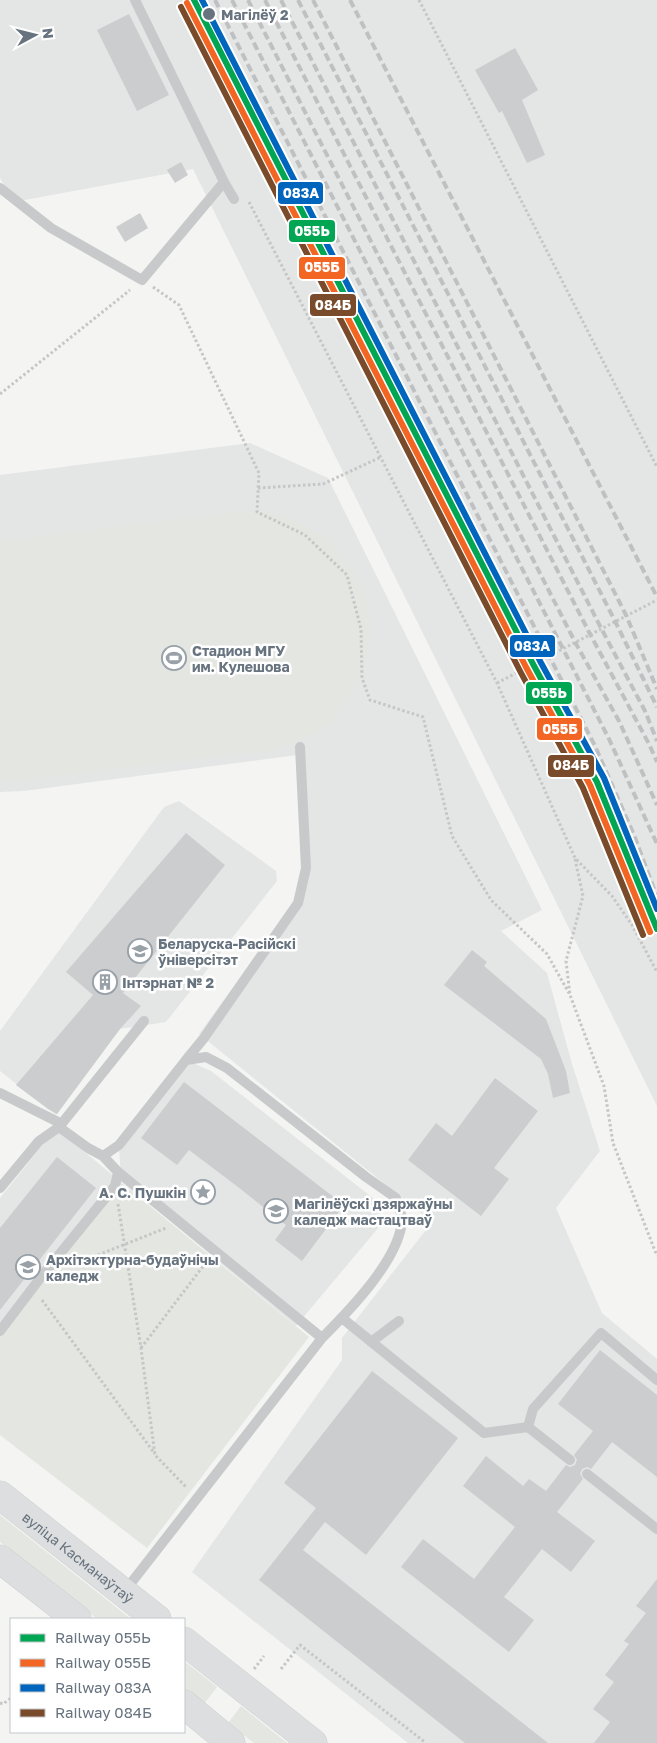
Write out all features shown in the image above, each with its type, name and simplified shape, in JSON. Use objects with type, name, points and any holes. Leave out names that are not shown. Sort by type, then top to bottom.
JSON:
[{"type":"main road","name":"вуліца Касманаўтаў","points":[[0,1495],[156,1618]]},
{"type":"main road","points":[[0,1559],[76,1618]]},
{"type":"main road","points":[[185,1642],[313,1743]]},
{"type":"main road","points":[[185,1705],[231,1743]]},
{"type":"lane","points":[[135,0],[234,199]]},
{"type":"lane","points":[[0,188],[51,228],[142,280],[224,182]]},
{"type":"lane","points":[[103,1156],[119,1146],[204,1038],[298,903],[306,868],[300,747]]},
{"type":"lane","points":[[0,1188],[39,1141],[60,1125],[144,1021]]},
{"type":"lane","points":[[124,1592],[322,1338],[374,1281],[396,1244],[402,1220],[396,1198],[366,1177],[227,1068],[206,1057],[186,1060]]},
{"type":"lane","points":[[0,1093],[60,1125],[88,1148],[103,1156],[118,1172],[322,1338]]},
{"type":"lane","points":[[0,1331],[115,1186],[118,1172]]},
{"type":"lane","points":[[342,1318],[484,1433],[528,1427],[570,1460]]},
{"type":"lane","points":[[372,1342],[399,1322]]},
{"type":"lane","points":[[528,1427],[533,1409],[601,1333],[657,1380]]},
{"type":"lane","points":[[587,1474],[657,1530]]},
{"type":"path","points":[[420,0],[657,467]]},
{"type":"path","points":[[244,194],[497,683],[575,858],[583,896],[566,960],[570,995]]},
{"type":"path","points":[[0,394],[142,280],[179,306],[259,473],[257,512],[305,535],[346,576],[361,629],[362,678],[370,700],[423,717],[452,836],[491,900],[547,954],[570,995],[604,1086],[613,1143],[657,1256]]},
{"type":"path","points":[[258,488],[323,484],[381,457]]},
{"type":"path","points":[[497,683],[657,600]]},
{"type":"path","points":[[575,858],[612,896],[632,925],[657,972]]},
{"type":"path","points":[[115,1186],[141,1348],[155,1455]]},
{"type":"path","points":[[41,1277],[181,1223]]},
{"type":"path","points":[[141,1348],[215,1251]]},
{"type":"path","points":[[33,1287],[155,1455],[198,1499]]},
{"type":"path","points":[[281,1669],[300,1645],[426,1743]]},
{"type":"path","points":[[252,1672],[264,1656]]},
{"type":"shaded area","points":[[0,0],[657,0],[657,1106],[193,169],[14,202],[0,178]]},
{"type":"shaded area","points":[[250,443],[328,478],[542,910],[501,931],[547,973],[572,1064],[600,1151],[556,1208],[602,1313],[657,1359],[657,1743],[408,1743],[192,1572],[342,1360],[342,1338],[432,1222],[199,1034],[295,902],[303,867],[297,755],[24,791],[0,792],[0,475]]},
{"type":"shaded area","name":"Стадион МГУ им. Кулешова","points":[[236,512],[273,513],[309,527],[324,536],[336,548],[349,564],[359,581],[366,600],[369,618],[370,638],[367,657],[361,676],[352,694],[336,717],[323,729],[303,740],[267,751],[0,783],[0,541]]},
{"type":"shaded area","name":"Беларуска-Расійскі ўніверсітэт","points":[[179,801],[276,871],[277,881],[166,1022],[120,1029],[56,1115],[0,1071],[0,1031],[164,807]]},
{"type":"shaded area","points":[[186,1060],[211,1071],[378,1202],[379,1227],[296,1326],[121,1180],[119,1145]]},
{"type":"shaded area","name":"Архітэктурна-будаўнічы каледж","points":[[56,1128],[122,1183],[0,1336],[0,1198]]},
{"type":"shaded area","points":[[122,1183],[309,1337],[147,1548],[0,1435],[0,1336]]},
{"type":"shaded area","points":[[0,1515],[130,1618],[96,1618],[0,1542]]},
{"type":"shaded area","points":[[185,1662],[217,1687],[204,1704],[185,1689]]},
{"type":"shaded area","points":[[241,1706],[287,1743],[254,1743],[228,1723]]},
{"type":"building","points":[[129,14],[169,95],[137,111],[97,30]]},
{"type":"building","points":[[515,48],[538,90],[522,100],[545,155],[527,163],[502,111],[499,113],[475,70]]},
{"type":"building","points":[[181,162],[188,175],[175,183],[167,170]]},
{"type":"building","points":[[140,213],[148,228],[125,242],[116,227]]},
{"type":"building","name":"Інтэрнат № 2","points":[[186,833],[225,865],[123,993],[141,1006],[120,1029],[57,1114],[16,1085],[93,995],[66,972]]},
{"type":"building","points":[[472,950],[487,962],[484,966],[546,1019],[566,1071],[570,1093],[553,1098],[548,1074],[541,1059],[444,985]]},
{"type":"building","points":[[495,1078],[538,1111],[494,1168],[509,1179],[481,1216],[408,1160],[436,1123],[452,1136]]},
{"type":"building","points":[[184,1082],[344,1205],[302,1261],[275,1240],[286,1225],[238,1187],[189,1150],[177,1165],[141,1138]]},
{"type":"building","points":[[57,1157],[96,1188],[0,1310],[0,1228]]},
{"type":"building","points":[[600,1350],[657,1395],[657,1477],[612,1442],[591,1469],[587,1467],[582,1469],[580,1474],[583,1479],[557,1512],[595,1541],[571,1572],[542,1549],[504,1597],[534,1620],[509,1652],[401,1567],[423,1539],[474,1579],[515,1527],[463,1486],[486,1456],[523,1486],[529,1479],[546,1491],[566,1465],[570,1467],[575,1465],[577,1460],[574,1455],[593,1431],[558,1404]]},
{"type":"building","points":[[372,1371],[458,1438],[366,1555],[325,1522],[303,1550],[548,1743],[465,1743],[259,1580],[316,1508],[284,1483]]},
{"type":"building","points":[[657,1579],[657,1743],[594,1743],[610,1722],[593,1709],[614,1682],[605,1675],[629,1644],[624,1641],[646,1613],[636,1606]]},
{"type":"railway","points":[[215,0],[595,746],[634,835],[657,897]]},
{"type":"railway","points":[[232,0],[609,739],[657,844]]},
{"type":"railway","points":[[248,0],[575,642],[619,721],[657,805]]},
{"type":"railway","points":[[265,0],[657,762]]},
{"type":"railway","points":[[281,0],[645,711],[657,741]]},
{"type":"railway","points":[[298,0],[657,707]]},
{"type":"railway","points":[[313,0],[626,615],[657,689]]},
{"type":"railway","points":[[350,0],[657,597]]},
{"type":"rail line","name":"055Ь","points":[[194,0],[533,664],[597,782],[657,929]]},
{"type":"rail line","name":"083А","points":[[202,0],[540,661],[604,778],[657,909]]},
{"type":"rail line","name":"055Б","points":[[187,3],[526,667],[590,785],[650,932]]},
{"type":"rail line","name":"084Б","points":[[181,7],[520,671],[583,788],[643,935]]},
{"type":"place","name":"Магілёў 2","points":[[209,14]]},
{"type":"place","name":"Стадион МГУ им. Кулешова","points":[[174,658]]},
{"type":"place","name":"Беларуска-Расійскі ўніверсітэт","points":[[140,951]]},
{"type":"place","name":"Інтэрнат № 2","points":[[105,982]]},
{"type":"place","name":"А. С. Пушкін","points":[[203,1192]]},
{"type":"place","name":"Магілёўскі дзяржаўны каледж мастацтваў","points":[[276,1211]]},
{"type":"place","name":"Архітэктурна-будаўнічы каледж","points":[[28,1267]]}]
